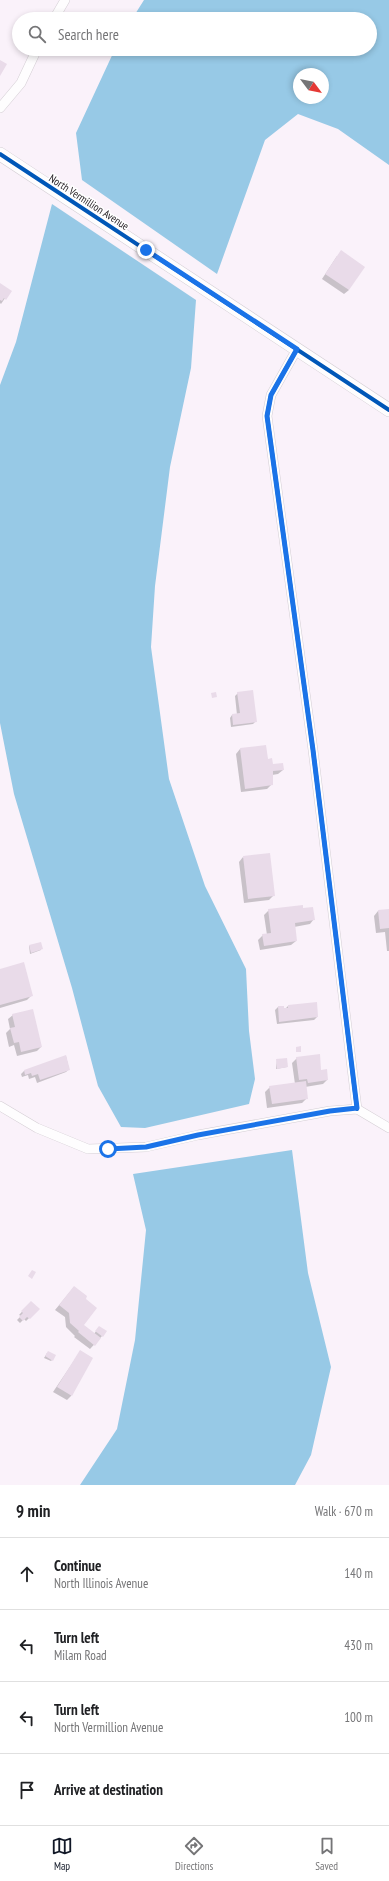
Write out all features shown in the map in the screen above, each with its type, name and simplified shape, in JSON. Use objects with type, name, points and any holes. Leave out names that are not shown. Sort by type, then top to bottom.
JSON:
[{"type":"street","points":[[58,12],[65,0]]},
{"type":"street","points":[[0,108],[21,83],[34,56]]},
{"type":"street","name":"North Vermillion Avenue","points":[[0,154],[389,410]]},
{"type":"street","points":[[297,349],[271,395],[267,416],[313,750],[357,1108]]},
{"type":"street","points":[[0,1106],[37,1128],[88,1149],[146,1147],[236,1128],[330,1111],[357,1108],[389,1128]]},
{"type":"water","points":[[144,0],[389,0],[389,165],[338,129],[298,114],[265,140],[217,274],[82,180],[76,133],[112,56],[377,56],[377,12],[136,12]]},
{"type":"water","points":[[52,204],[196,300],[191,368],[170,467],[155,586],[151,647],[169,779],[205,886],[246,969],[249,1031],[255,1079],[249,1104],[145,1128],[121,1127],[98,1086],[72,988],[14,794],[0,723],[0,385],[16,342]]},
{"type":"water","points":[[292,1150],[308,1273],[331,1367],[311,1455],[295,1485],[80,1485],[117,1429],[135,1340],[146,1230],[133,1174]]},
{"type":"building","points":[[0,60],[7,64],[0,76]]},
{"type":"building","points":[[341,250],[365,267],[349,290],[325,274]]},
{"type":"building","points":[[0,283],[12,291],[6,300],[4,298],[2,301],[0,300]]},
{"type":"building","points":[[253,690],[257,722],[233,725],[232,714],[240,713],[237,692]]},
{"type":"building","points":[[216,692],[217,697],[212,698],[211,693]]},
{"type":"building","points":[[266,745],[268,759],[272,758],[273,764],[283,763],[284,770],[273,771],[273,785],[245,789],[240,748]]},
{"type":"building","points":[[270,853],[275,896],[248,899],[243,856]]},
{"type":"building","points":[[303,905],[303,908],[313,907],[315,920],[295,923],[297,941],[264,946],[262,934],[271,933],[268,909]]},
{"type":"building","points":[[389,909],[389,928],[380,929],[378,910]]},
{"type":"building","points":[[41,942],[43,949],[31,953],[29,945]]},
{"type":"building","points":[[24,962],[33,996],[0,1005],[0,969]]},
{"type":"building","points":[[317,1002],[318,1017],[279,1022],[278,1006],[288,1008],[288,1005]]},
{"type":"building","points":[[33,1009],[42,1047],[21,1052],[19,1042],[14,1043],[10,1028],[15,1027],[12,1014]]},
{"type":"building","points":[[301,1046],[301,1052],[296,1052],[296,1047]]},
{"type":"building","points":[[320,1054],[321,1070],[327,1069],[328,1080],[308,1083],[307,1079],[299,1080],[296,1057]]},
{"type":"building","points":[[66,1055],[70,1070],[40,1080],[38,1074],[32,1076],[31,1073],[25,1075],[24,1070]]},
{"type":"building","points":[[287,1058],[288,1067],[277,1069],[276,1059]]},
{"type":"building","points":[[306,1081],[308,1099],[272,1104],[269,1086]]},
{"type":"building","points":[[32,1270],[36,1272],[32,1279],[28,1276]]},
{"type":"building","points":[[74,1286],[87,1296],[86,1299],[97,1308],[84,1325],[101,1338],[95,1346],[78,1332],[79,1331],[70,1323],[69,1313],[59,1305]]},
{"type":"building","points":[[31,1301],[40,1309],[30,1319],[27,1317],[23,1321],[19,1317],[23,1313],[21,1311]]},
{"type":"building","points":[[99,1326],[107,1331],[103,1337],[95,1331]]},
{"type":"building","points":[[80,1350],[93,1358],[72,1396],[57,1387]]},
{"type":"building","points":[[48,1351],[56,1355],[53,1361],[45,1356]]},
{"type":"cycle path","points":[[0,154],[389,410]]},
{"type":"cycle path","points":[[297,349],[271,395],[267,416],[313,750],[357,1109]]},
{"type":"route","points":[[108,1149],[146,1147],[198,1135],[330,1111],[357,1108],[313,750],[267,416],[271,395],[287,364],[297,349],[146,250]]}]
